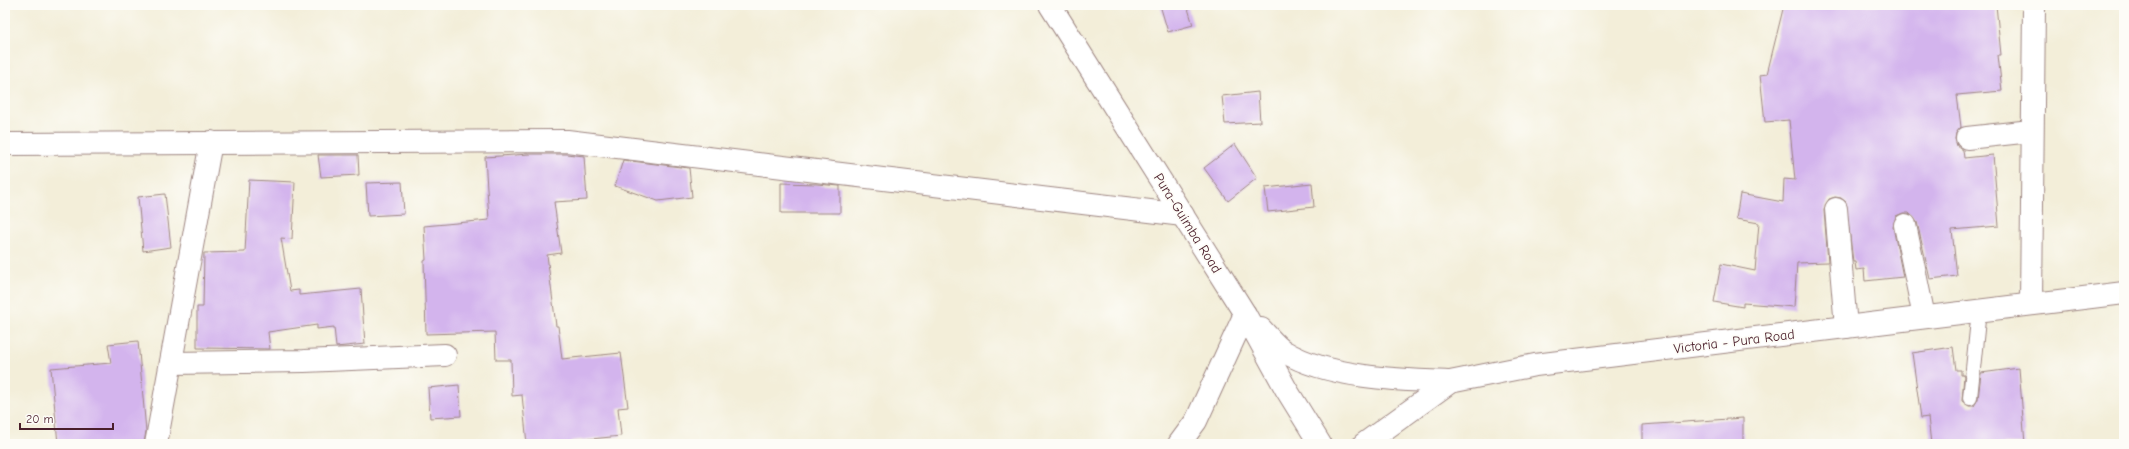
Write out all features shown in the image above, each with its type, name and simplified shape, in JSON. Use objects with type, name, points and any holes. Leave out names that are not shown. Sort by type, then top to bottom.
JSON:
[{"type":"street","name":"Pura-Guimba Road","points":[[1050,5],[1245,314],[1286,389],[1320,444]]},
{"type":"street","points":[[2031,303],[2031,131],[2034,5]]},
{"type":"street","points":[[1967,138],[2031,131]]},
{"type":"street","points":[[5,144],[567,141],[1183,215]]},
{"type":"street","points":[[156,444],[211,142]]},
{"type":"street","points":[[1836,209],[1846,327]]},
{"type":"street","points":[[1905,225],[1924,317]]},
{"type":"street","name":"Victoria - Pura Road","points":[[1364,444],[1450,382],[1536,365],[2031,303],[2124,293]]},
{"type":"street","points":[[1179,444],[1196,420],[1245,314],[1284,352],[1317,366],[1386,380],[1450,382]]},
{"type":"street","points":[[171,363],[304,361],[446,354]]},
{"type":"lane","points":[[1970,398],[1979,310]]},
{"type":"building","points":[[1160,5],[1187,5],[1193,25],[1168,32]]},
{"type":"building","points":[[1784,5],[1996,5],[2001,55],[1998,55],[2002,91],[1957,95],[1961,127],[1956,133],[1955,139],[1957,146],[1963,150],[1964,158],[1993,155],[1999,226],[1952,230],[1957,276],[1930,279],[1917,222],[1909,213],[1903,213],[1896,216],[1893,227],[1903,277],[1865,281],[1864,269],[1856,270],[1855,262],[1853,262],[1846,202],[1841,198],[1835,197],[1829,199],[1824,210],[1828,262],[1797,263],[1794,307],[1743,303],[1743,307],[1714,302],[1721,264],[1755,271],[1759,223],[1736,219],[1740,194],[1783,202],[1784,179],[1795,180],[1789,120],[1765,122],[1760,75],[1767,74]]},
{"type":"building","points":[[1258,92],[1260,122],[1225,124],[1222,96]]},
{"type":"building","points":[[1235,144],[1257,178],[1228,201],[1204,168]]},
{"type":"building","points":[[529,154],[566,154],[584,156],[587,200],[554,202],[561,253],[547,255],[556,326],[558,326],[562,359],[621,353],[628,407],[618,408],[621,436],[571,441],[571,444],[527,444],[522,395],[512,396],[511,360],[496,360],[495,332],[426,334],[424,261],[426,260],[424,226],[489,220],[485,157]]},
{"type":"building","points":[[318,155],[358,155],[359,175],[321,177]]},
{"type":"building","points":[[623,160],[689,168],[692,197],[658,201],[615,186]]},
{"type":"building","points":[[249,180],[295,182],[292,239],[281,238],[290,291],[299,290],[299,295],[361,289],[365,344],[336,347],[334,327],[317,329],[317,325],[268,332],[270,349],[197,348],[197,307],[203,307],[204,253],[245,252]]},
{"type":"building","points":[[402,182],[404,214],[368,216],[366,183]]},
{"type":"building","points":[[781,183],[840,186],[840,213],[781,213]]},
{"type":"building","points":[[1312,183],[1314,207],[1268,212],[1265,188]]},
{"type":"building","points":[[165,194],[171,247],[143,251],[138,197]]},
{"type":"building","points":[[138,341],[146,431],[144,444],[58,444],[51,368],[111,363],[108,344]]},
{"type":"building","points":[[1953,347],[1956,370],[1961,370],[1961,375],[1964,375],[1962,401],[1969,406],[1974,406],[1978,399],[1981,373],[2019,368],[2025,444],[1931,444],[1928,417],[1921,418],[1912,353]]},
{"type":"building","points":[[459,385],[461,416],[430,418],[428,388]]},
{"type":"building","points":[[1743,418],[1743,444],[1642,444],[1642,425]]}]
